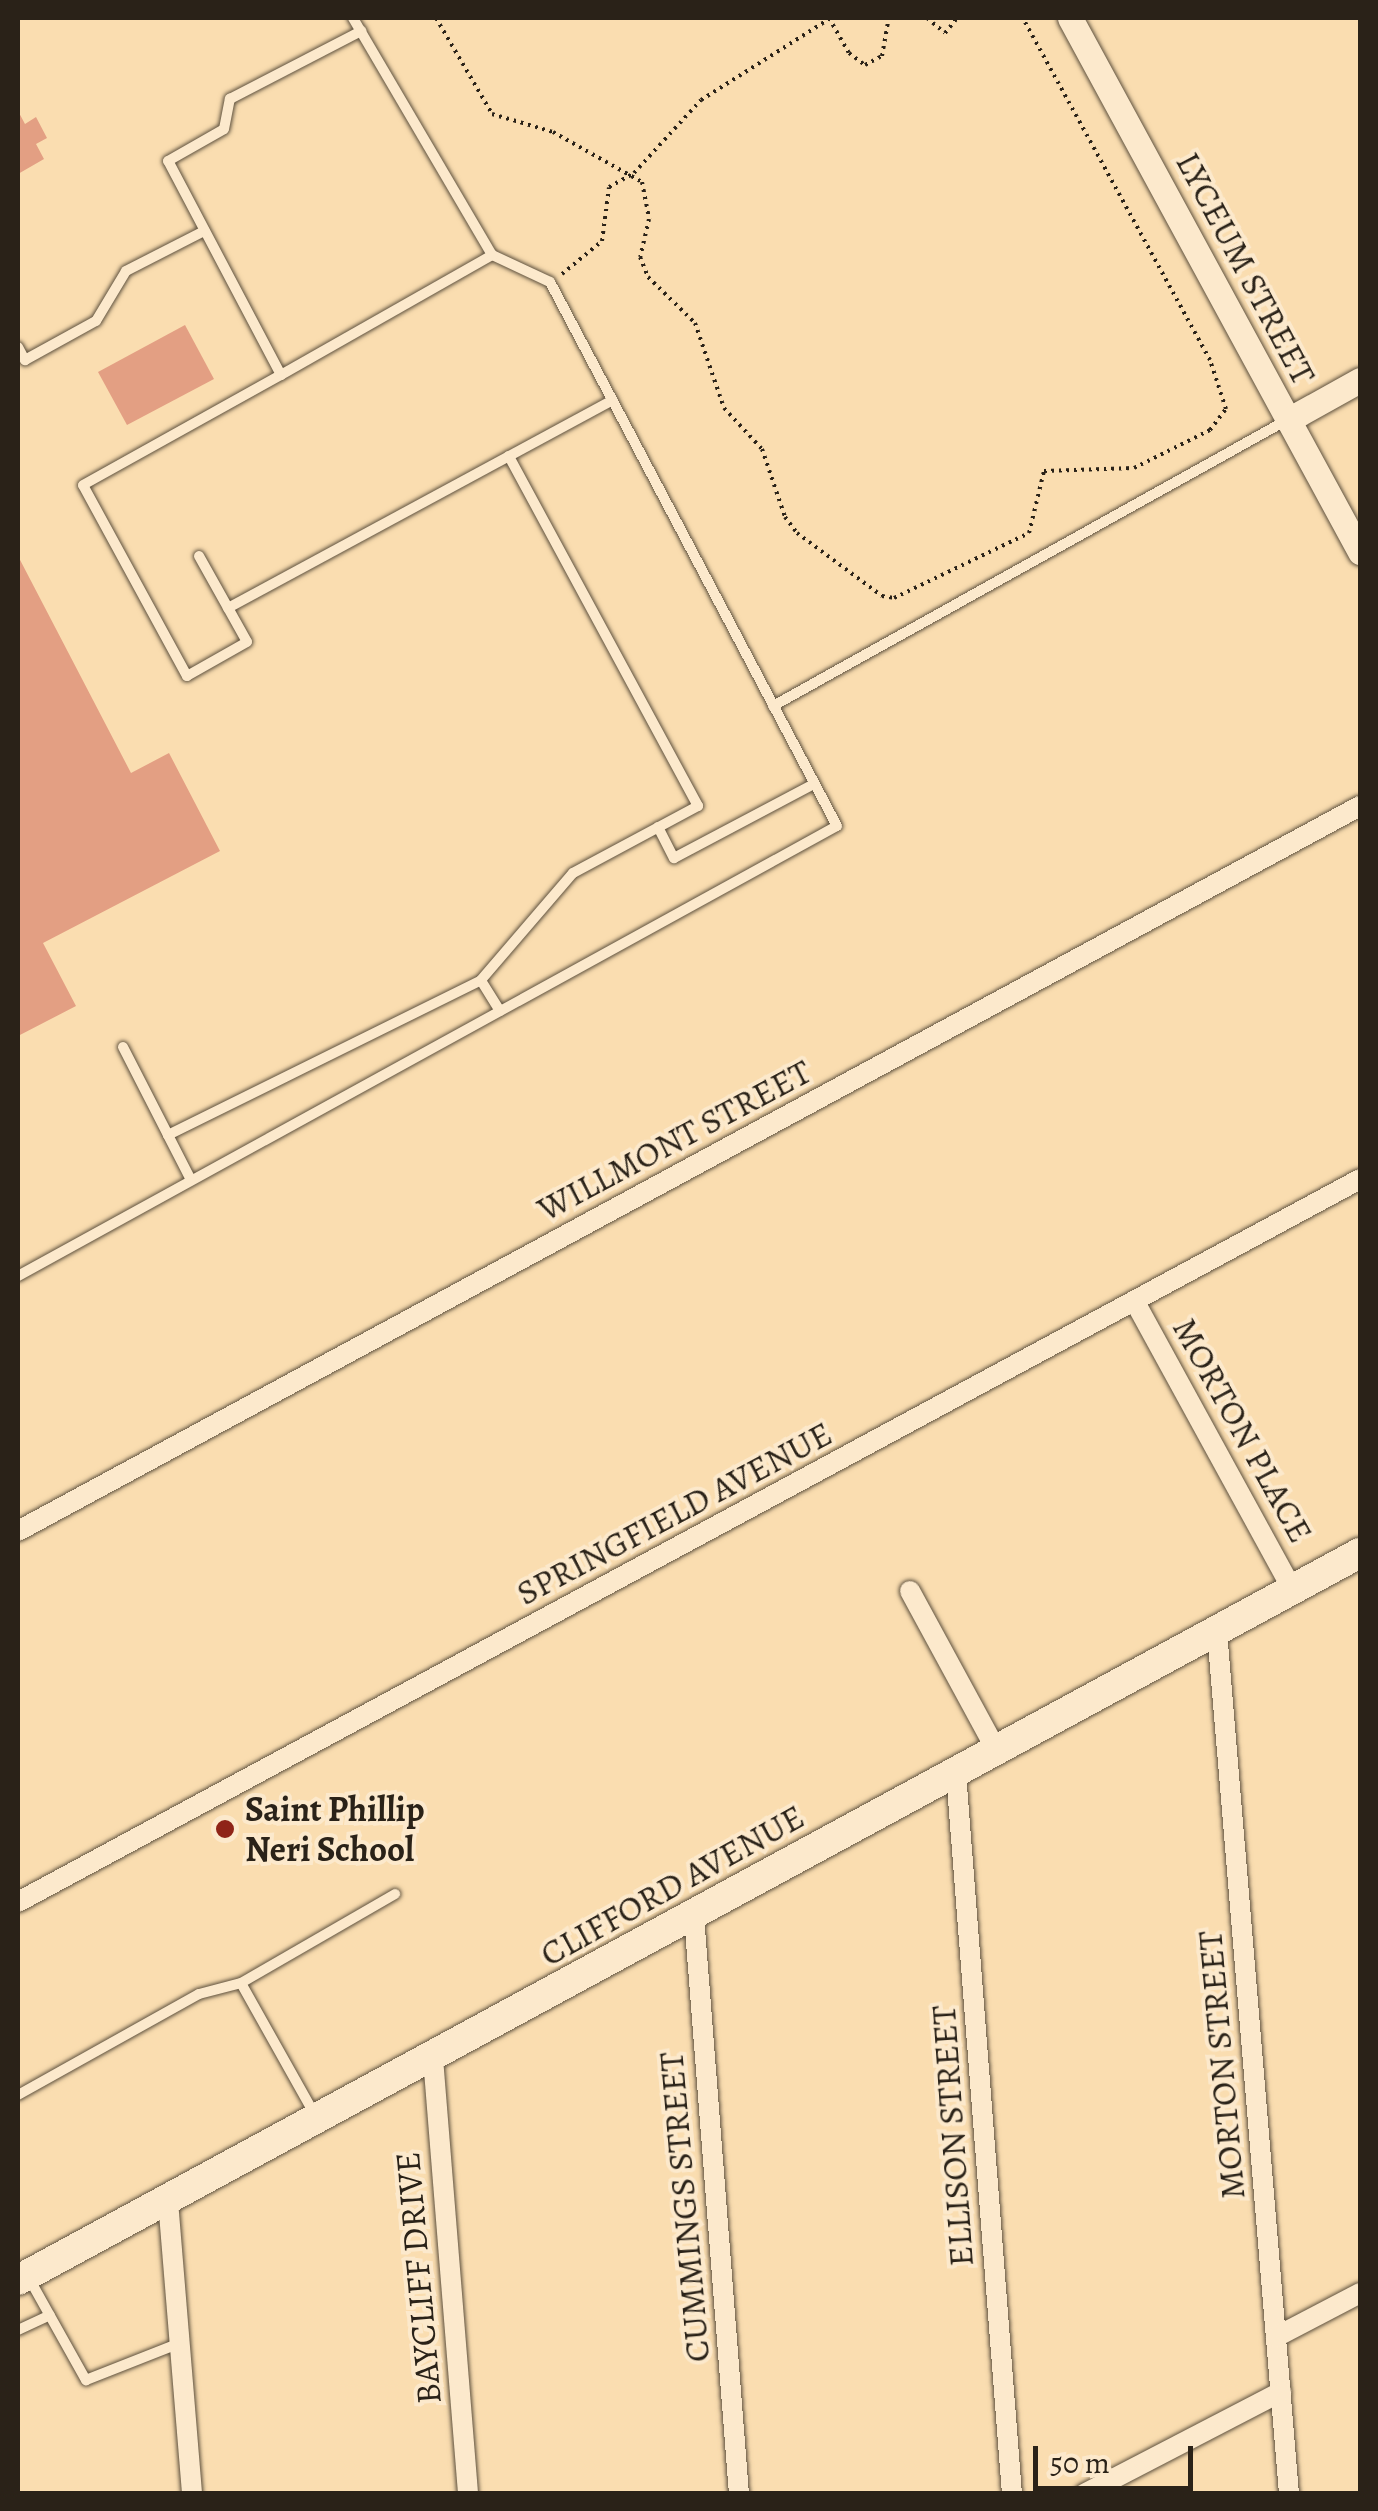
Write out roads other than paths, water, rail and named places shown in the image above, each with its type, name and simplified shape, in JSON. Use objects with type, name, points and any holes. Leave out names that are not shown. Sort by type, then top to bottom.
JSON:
[{"type":"main road","name":"CLIFFORD AVENUE","points":[[22,2277],[1360,1553]]},
{"type":"street","name":"LYCEUM STREET","points":[[1070,18],[1360,552]]},
{"type":"street","points":[[1288,420],[1360,380]]},
{"type":"street","name":"WILLMONT STREET","points":[[18,1531],[1360,806]]},
{"type":"street","name":"SPRINGFIELD AVENUE","points":[[18,1902],[1360,1179]]},
{"type":"street","name":"MORTON PLACE","points":[[1136,1302],[1293,1590]]},
{"type":"street","points":[[910,1591],[997,1751]]},
{"type":"street","name":"MORTON STREET","points":[[1217,1631],[1289,2494]]},
{"type":"street","name":"ELLISON STREET","points":[[956,1773],[1012,2494]]},
{"type":"street","name":"CUMMINGS STREET","points":[[694,1916],[739,2494]]},
{"type":"street","name":"BAYCLIFF DRIVE","points":[[432,2058],[468,2494]]},
{"type":"street","points":[[168,2201],[192,2494]]},
{"type":"street","points":[[1276,2337],[1360,2293]]},
{"type":"street","points":[[1084,2494],[1281,2392]]},
{"type":"lane","points":[[18,1276],[837,826],[550,282],[492,256],[354,18]]},
{"type":"lane","points":[[281,375],[168,161],[224,128],[230,98],[361,30]]},
{"type":"lane","points":[[18,347],[25,360],[96,321],[126,271],[204,231]]},
{"type":"lane","points":[[199,556],[246,642],[186,676],[83,485],[492,256]]},
{"type":"lane","points":[[228,608],[612,400]]},
{"type":"lane","points":[[773,706],[1288,420]]},
{"type":"lane","points":[[168,1136],[482,980],[573,873],[698,806],[509,456]]},
{"type":"lane","points":[[658,827],[674,858],[814,784]]},
{"type":"lane","points":[[482,980],[500,1011]]},
{"type":"lane","points":[[122,1047],[192,1180]]},
{"type":"lane","points":[[18,2096],[199,1994],[241,1983],[394,1894]]},
{"type":"lane","points":[[241,1983],[318,2120]]},
{"type":"lane","points":[[22,2277],[50,2314],[86,2380],[180,2344]]},
{"type":"lane","points":[[18,2330],[50,2314]]},
{"type":"place","name":"Saint Phillip Neri School","points":[[225,1829]]}]
